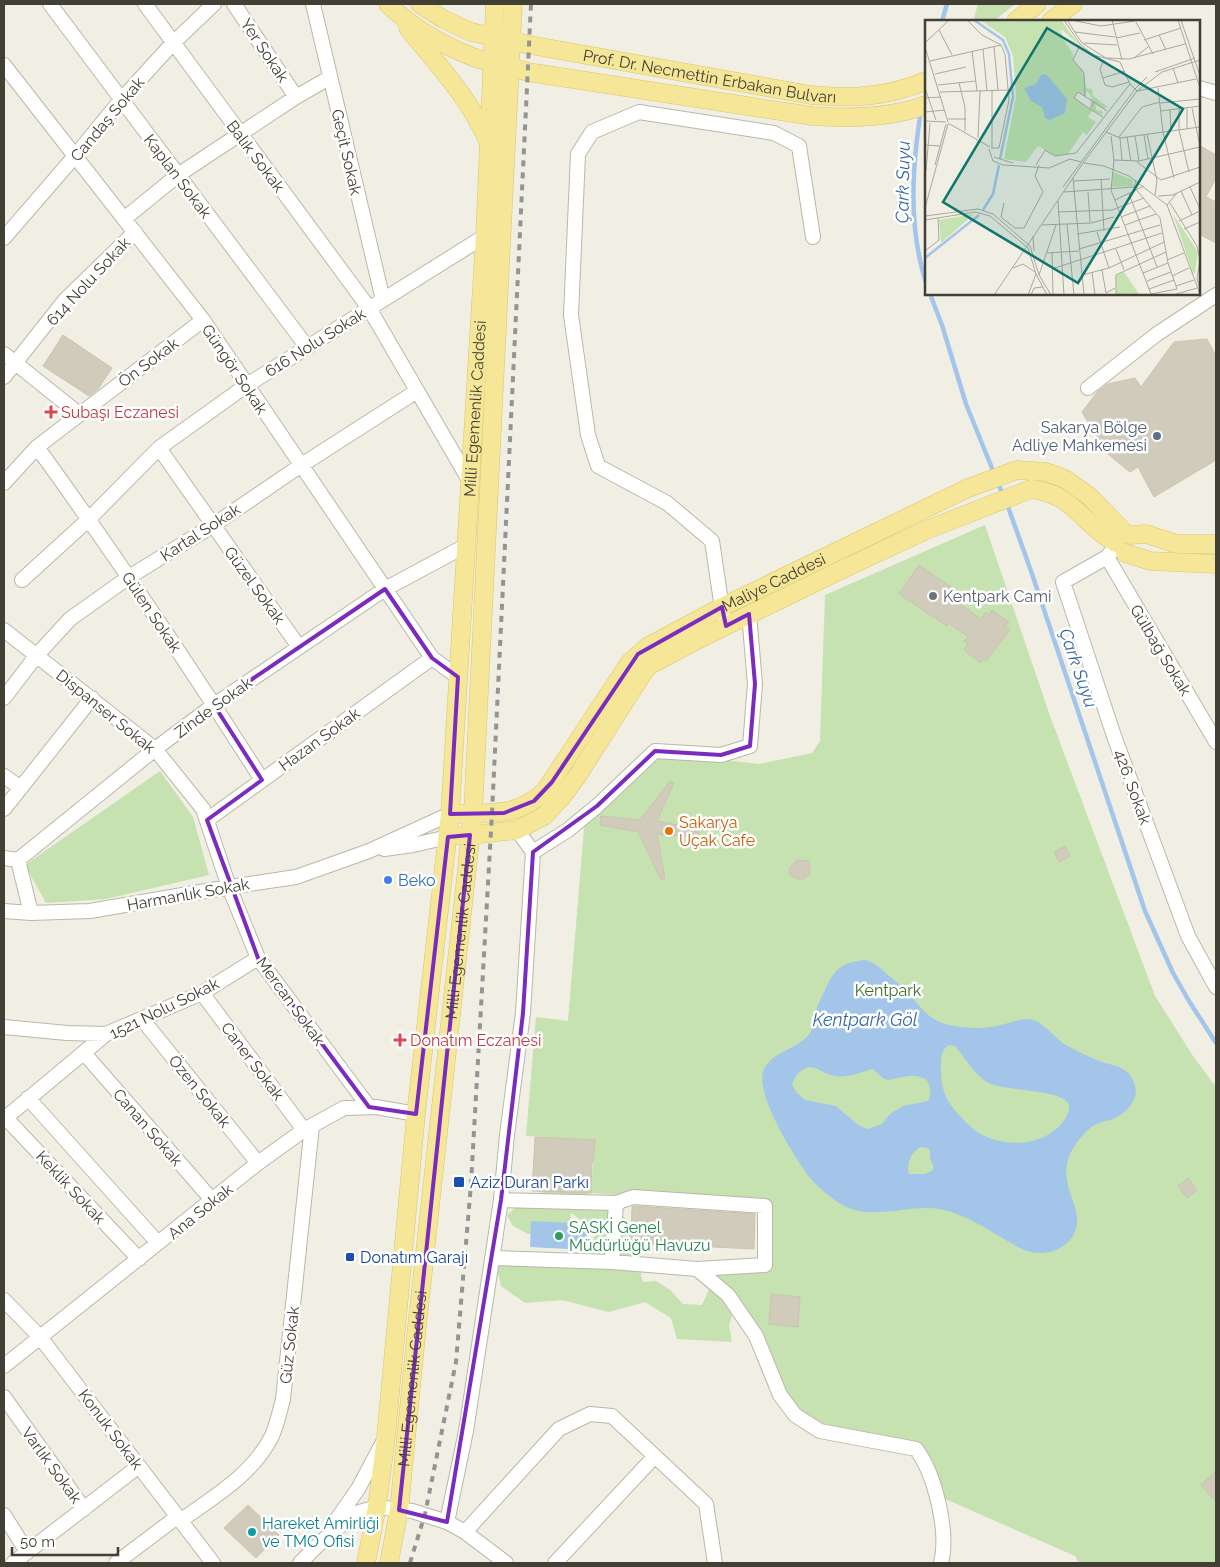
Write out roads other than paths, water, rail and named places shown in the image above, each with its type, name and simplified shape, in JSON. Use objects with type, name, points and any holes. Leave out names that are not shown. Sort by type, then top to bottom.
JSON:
[{"type":"main road","name":"Prof. Dr. Necmettin Erbakan Bulvarı","points":[[420,4],[443,19],[471,32],[530,45],[811,95],[853,98],[889,93],[925,81]]},
{"type":"main road","name":"Milli Egemenlik Caddesi","points":[[366,1563],[377,1507],[386,1437],[416,1114],[450,814],[484,236],[495,4]]},
{"type":"main road","name":"Milli Egemenlik Caddesi","points":[[389,1563],[399,1510],[418,1316],[473,813],[514,4]]},
{"type":"main road","points":[[1017,20],[1037,4]]},
{"type":"main road","points":[[1052,20],[1073,4]]},
{"type":"main road","name":"Prof. Dr. Necmettin Erbakan Bulvarı","points":[[392,8],[432,37],[469,55],[528,72],[812,116],[860,117],[911,110],[925,105]]},
{"type":"main road","points":[[392,8],[460,91],[477,117],[488,142]]},
{"type":"main road","name":"Maliye Caddesi","points":[[450,814],[504,813],[534,801],[545,792],[630,662],[647,647],[722,607],[966,489],[1017,470],[1046,472],[1066,479],[1089,496],[1120,544]]},
{"type":"main road","name":"Maliye Caddesi","points":[[448,837],[518,830],[544,816],[561,798],[578,775],[642,673],[650,665],[749,614],[886,549],[972,511],[1031,489],[1044,491],[1070,503],[1104,536],[1150,561],[1216,564]]},
{"type":"main road","points":[[1120,544],[1146,534],[1177,544],[1216,544]]},
{"type":"street","name":"Kaplan Sokak","points":[[50,4],[307,347]]},
{"type":"street","name":"Balık Sokak","points":[[145,4],[369,308]]},
{"type":"street","name":"Candaş Sokak","points":[[5,234],[76,156],[122,100],[173,43],[214,4]]},
{"type":"street","name":"Yer Sokak","points":[[234,4],[296,97]]},
{"type":"street","name":"Geçit Sokak","points":[[313,4],[382,300]]},
{"type":"street","name":"Güngör Sokak","points":[[6,73],[76,156],[203,320],[300,466],[432,658],[458,677]]},
{"type":"street","name":"614 Nolu Sokak","points":[[124,218],[178,175],[296,97],[329,78]]},
{"type":"street","points":[[1200,88],[1216,92]]},
{"type":"street","points":[[726,626],[712,541],[667,503],[598,466],[588,435],[572,316],[578,154],[592,132],[639,112],[774,133],[799,146],[813,237]]},
{"type":"street","name":"614 Nolu Sokak","points":[[4,377],[66,300],[135,232]]},
{"type":"street","name":"616 Nolu Sokak","points":[[22,580],[89,519],[159,448],[247,385],[484,236]]},
{"type":"street","points":[[1088,388],[1157,334],[1216,295]]},
{"type":"street","points":[[369,308],[469,480]]},
{"type":"street","name":"Ön Sokak","points":[[4,483],[37,447],[203,320]]},
{"type":"street","points":[[4,354],[79,414]]},
{"type":"street","name":"Kartal Sokak","points":[[4,698],[37,655],[70,619],[129,577],[212,526],[300,466],[417,391]]},
{"type":"street","name":"Gülen Sokak","points":[[37,447],[129,577],[262,780]]},
{"type":"street","name":"Güzel Sokak","points":[[159,448],[212,526],[299,647]]},
{"type":"street","name":"426. Sokak","points":[[1120,544],[1063,582],[1114,736],[1188,936],[1216,987]]},
{"type":"street","name":"Gülbağ Sokak","points":[[1120,544],[1216,742]]},
{"type":"street","name":"Zinde Sokak","points":[[18,860],[155,749],[214,705],[385,588],[466,545]]},
{"type":"street","points":[[533,852],[568,830],[591,812],[655,751],[721,755],[750,746],[755,684],[749,614]]},
{"type":"street","name":"Dispanser Sokak","points":[[4,630],[155,749],[203,810],[229,887]]},
{"type":"street","name":"Hazan Sokak","points":[[206,820],[432,658]]},
{"type":"street","points":[[4,810],[92,698]]},
{"type":"street","points":[[4,776],[21,788]]},
{"type":"street","name":"Harmanlık Sokak","points":[[4,911],[31,913],[90,911],[296,877],[369,851],[450,814]]},
{"type":"street","points":[[447,1522],[466,1431],[493,1258],[523,1014],[533,852],[518,830]]},
{"type":"street","name":"Harmanlık Sokak","points":[[369,851],[413,845],[448,837]]},
{"type":"street","points":[[4,858],[18,860],[31,913]]},
{"type":"street","name":"Mercan Sokak","points":[[229,887],[258,958],[369,1107]]},
{"type":"street","name":"1521 Nolu Sokak","points":[[4,1117],[106,1034],[202,993],[258,958]]},
{"type":"street","name":"Caner Sokak","points":[[202,993],[308,1128]]},
{"type":"street","name":"Özen Sokak","points":[[142,1019],[258,1163]]},
{"type":"street","points":[[4,1027],[67,1033],[106,1034]]},
{"type":"street","name":"Canan Sokak","points":[[84,1053],[213,1201]]},
{"type":"street","points":[[28,1098],[158,1243]]},
{"type":"street","name":"Ana Sokak","points":[[4,1366],[213,1201],[258,1163],[308,1128],[344,1108],[369,1107],[416,1114]]},
{"type":"street","name":"Keklik Sokak","points":[[4,1117],[139,1259]]},
{"type":"street","name":"Güz Sokak","points":[[116,1563],[239,1479],[250,1469],[272,1435],[284,1389],[308,1128]]},
{"type":"street","points":[[493,1258],[612,1262],[697,1269],[766,1265],[765,1206],[633,1198],[616,1203],[501,1200]]},
{"type":"street","points":[[612,1262],[616,1203]]},
{"type":"street","points":[[697,1269],[728,1295],[756,1336],[780,1395],[795,1415],[820,1431],[916,1449],[922,1458],[935,1490],[943,1522],[941,1563]]},
{"type":"street","name":"Konuk Sokak","points":[[4,1300],[40,1337],[213,1563]]},
{"type":"street","name":"Varlık Sokak","points":[[4,1397],[84,1509]]},
{"type":"street","points":[[465,1532],[559,1429],[590,1414],[612,1416],[706,1504],[715,1563]]},
{"type":"street","points":[[322,1541],[358,1489],[386,1437]]},
{"type":"street","points":[[555,1563],[655,1456]]},
{"type":"street","points":[[14,1563],[139,1466]]},
{"type":"street","points":[[300,1563],[322,1541],[356,1513],[377,1507],[425,1514],[447,1522],[465,1532],[506,1563]]},
{"type":"street","points":[[4,1515],[28,1552]]},
{"type":"water","name":"Kentpark Göl","points":[[865,960],[877,966],[903,988],[927,1014],[938,1021],[954,1026],[981,1028],[1024,1019],[1034,1020],[1068,1046],[1120,1068],[1131,1076],[1136,1091],[1133,1101],[1127,1110],[1118,1117],[1090,1128],[1072,1150],[1066,1172],[1077,1221],[1074,1233],[1062,1247],[1045,1253],[1027,1251],[965,1217],[942,1210],[920,1208],[879,1212],[859,1211],[844,1206],[821,1189],[807,1174],[785,1139],[770,1109],[762,1082],[763,1072],[772,1059],[800,1042],[811,1031],[816,1010],[832,976],[844,965]],"holes":[[[949,1045],[955,1046],[986,1082],[1009,1088],[1045,1093],[1063,1099],[1068,1103],[1069,1107],[1066,1117],[1058,1128],[1047,1135],[1021,1143],[994,1140],[982,1134],[971,1127],[952,1107],[942,1085],[941,1059],[943,1051]],[[812,1067],[828,1074],[842,1077],[873,1069],[884,1079],[888,1080],[916,1076],[926,1079],[930,1087],[930,1095],[928,1101],[903,1106],[890,1114],[882,1124],[868,1129],[857,1124],[836,1106],[805,1100],[797,1093],[792,1084],[798,1073]],[[921,1147],[928,1148],[933,1170],[925,1174],[909,1174],[908,1166],[914,1152]]]},
{"type":"water","name":"SASKİ Genel Müdürlüğü Havuzu","points":[[531,1221],[588,1224],[586,1250],[530,1247]]},
{"type":"waterway","name":"Çark Suyu","points":[[942,20],[947,4]]},
{"type":"waterway","name":"Çark Suyu","points":[[921,110],[915,153],[913,197],[916,240],[925,280]]},
{"type":"waterway","name":"Çark Suyu","points":[[930,295],[942,325],[966,404],[994,473]]},
{"type":"waterway","name":"Çark Suyu","points":[[997,481],[1004,497]]},
{"type":"waterway","name":"Çark Suyu","points":[[1007,504],[1145,911],[1173,973],[1216,1043]]},
{"type":"railway","points":[[410,1563],[425,1514],[456,1362],[471,1184],[492,813],[531,4]]},
{"type":"place","name":"Subaşı Eczanesi","points":[[51,412]]},
{"type":"place","name":"Sakarya Bölge Adliye Mahkemesi","points":[[1157,436]]},
{"type":"place","name":"Kentpark Cami","points":[[933,596]]},
{"type":"place","name":"Sakarya Uçak Cafe","points":[[669,831]]},
{"type":"place","name":"Beko","points":[[388,880]]},
{"type":"place","name":"Donatım Eczanesi","points":[[400,1040]]},
{"type":"place","name":"Aziz Duran Parkı","points":[[459,1182]]},
{"type":"place","name":"SASKİ Genel Müdürlüğü Havuzu","points":[[559,1236]]},
{"type":"place","name":"Donatım Garajı","points":[[350,1257]]},
{"type":"place","name":"Hareket Amirliği ve TMO Ofisi","points":[[252,1532]]},
{"type":"park label","name":"Kentpark","points":[[888,990]]}]
